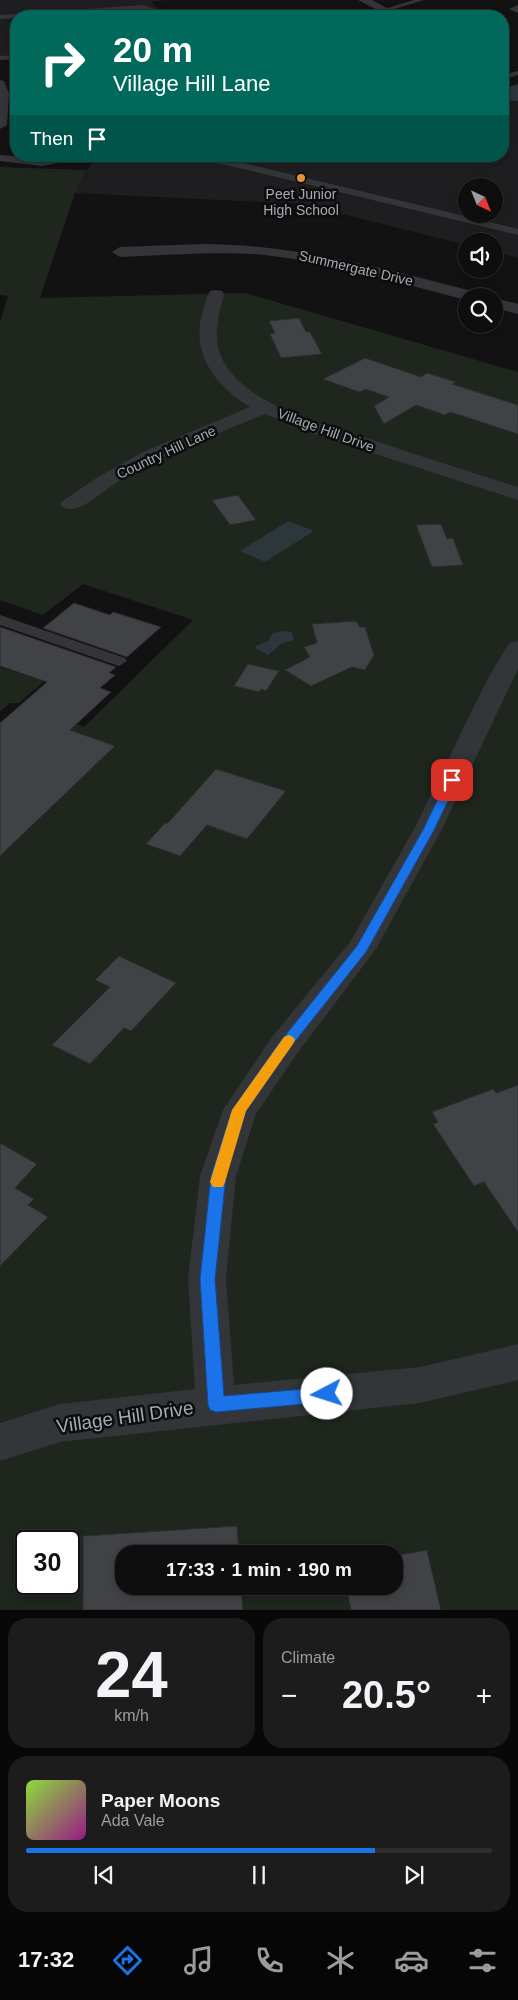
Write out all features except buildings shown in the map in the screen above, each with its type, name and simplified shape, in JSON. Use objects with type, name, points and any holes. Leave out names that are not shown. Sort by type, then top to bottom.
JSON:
[{"type":"street","points":[[363,0],[381,10]]},
{"type":"street","points":[[0,84],[3,92],[0,125]]},
{"type":"street","name":"Summergate Drive","points":[[120,252],[207,248],[282,252],[346,263],[458,293]]},
{"type":"street","name":"Village Hill Drive","points":[[216,295],[207,326],[207,342],[212,359],[224,376],[242,392],[266,407],[314,428],[518,494]]},
{"type":"street","points":[[503,305],[518,309]]},
{"type":"street","name":"Country Hill Lane","points":[[71,504],[105,481],[152,455],[266,407]]},
{"type":"street","points":[[216,1405],[208,1279],[218,1176],[240,1110],[284,1046],[361,948],[428,830],[499,680],[518,648]]},
{"type":"street","name":"Village Hill Drive","points":[[0,1442],[60,1423],[216,1405],[420,1385],[518,1362]]},
{"type":"lane","points":[[136,0],[143,7]]},
{"type":"lane","points":[[394,10],[421,0]]},
{"type":"lane","points":[[100,10],[143,7],[153,10]]},
{"type":"lane","points":[[518,7],[512,9],[518,11]]},
{"type":"lane","points":[[225,162],[518,232]]},
{"type":"lane","points":[[0,620],[120,661]]},
{"type":"shaded area","points":[[0,0],[168,0],[151,2],[160,10],[10,10],[10,59],[0,60]]},
{"type":"shaded area","points":[[518,84],[518,101],[509,101],[509,87]]},
{"type":"shaded area","name":"Peet Junior High School","points":[[518,101],[518,258],[503,254],[503,233],[458,233],[458,243],[302,204],[75,193],[92,162],[509,162],[509,102]]},
{"type":"shaded area","points":[[0,167],[87,170],[75,193],[40,298],[245,293],[518,372],[518,1610],[0,1610],[0,856],[46,812],[0,774],[61,796],[115,746],[45,721],[51,716],[84,727],[193,620],[83,584],[43,615],[0,600],[0,322],[8,296],[0,295]]},
{"type":"shaded area","points":[[288,521],[314,531],[265,562],[240,551]]},
{"type":"shaded area","points":[[292,632],[294,640],[281,644],[268,655],[255,648],[268,641],[273,633]]},
{"type":"shaded area","points":[[58,657],[70,659],[19,703],[10,703],[0,711],[0,667],[33,678]]},
{"type":"slow traffic","points":[[218,1182],[218,1176],[240,1110],[289,1040]]},
{"type":"place","name":"Peet Junior High School","points":[[301,178]]},
{"type":"route","points":[[327,1394],[216,1405],[208,1279],[218,1176],[240,1110],[284,1046],[361,948],[428,830],[452,780]]}]
